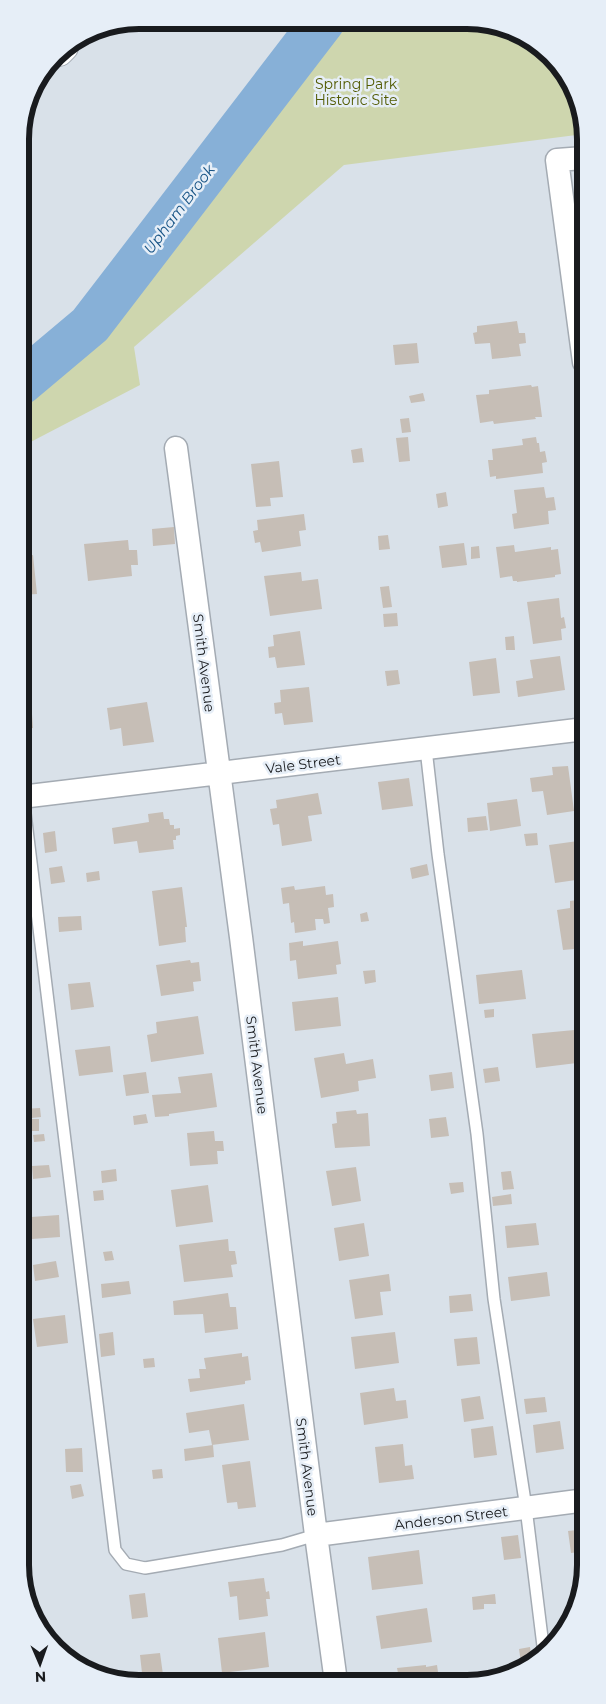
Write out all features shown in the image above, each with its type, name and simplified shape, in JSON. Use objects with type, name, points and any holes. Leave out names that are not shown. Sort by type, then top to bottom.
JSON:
[{"type":"street","points":[[577,159],[557,160],[577,310]]},
{"type":"street","name":"Smith Avenue","points":[[176,448],[335,1675]]},
{"type":"street","name":"Vale Street","points":[[29,796],[577,730]]},
{"type":"street","name":"Anderson Street","points":[[316,1535],[577,1501]]},
{"type":"lane","points":[[426,749],[439,864],[476,1134],[494,1300],[526,1508],[543,1645]]},
{"type":"lane","points":[[29,854],[115,1550],[126,1564],[145,1568],[282,1545],[316,1535]]},
{"type":"green space","name":"Spring Park Historic Site","points":[[314,29],[475,29],[489,31],[510,37],[522,43],[534,51],[555,72],[566,90],[571,103],[577,135],[344,165],[134,347],[140,385],[29,443],[29,386],[88,327],[126,267],[151,233],[206,177],[240,147],[273,87]]},
{"type":"building","points":[[517,321],[519,333],[525,333],[526,343],[519,344],[521,356],[492,359],[490,343],[475,344],[473,333],[477,332],[477,326]]},
{"type":"building","points":[[417,343],[419,363],[395,365],[393,345]]},
{"type":"building","points":[[531,385],[532,387],[538,386],[542,417],[494,424],[493,421],[480,423],[476,395],[489,394],[489,390]]},
{"type":"building","points":[[423,393],[425,401],[411,403],[409,396]]},
{"type":"building","points":[[409,418],[411,432],[402,433],[400,419]]},
{"type":"building","points":[[408,437],[410,461],[399,462],[396,438]]},
{"type":"building","points":[[536,437],[540,452],[545,451],[547,462],[542,463],[543,473],[496,479],[496,476],[490,477],[488,460],[493,460],[492,449],[523,445],[522,439]]},
{"type":"building","points":[[362,448],[364,462],[353,463],[351,450]]},
{"type":"building","points":[[279,461],[283,497],[270,498],[271,506],[256,507],[251,464]]},
{"type":"building","points":[[544,487],[546,498],[554,497],[556,510],[548,511],[549,524],[514,529],[512,514],[517,513],[514,490]]},
{"type":"building","points":[[446,492],[448,506],[438,508],[436,494]]},
{"type":"building","points":[[304,514],[306,530],[299,531],[301,546],[262,552],[260,542],[255,543],[253,531],[258,530],[257,520]]},
{"type":"building","points":[[174,527],[175,544],[153,546],[152,529]]},
{"type":"building","points":[[388,535],[390,549],[379,550],[378,536]]},
{"type":"building","points":[[128,540],[129,550],[137,550],[138,565],[131,565],[132,576],[88,581],[84,544]]},
{"type":"building","points":[[464,543],[467,565],[442,568],[439,546]]},
{"type":"building","points":[[514,545],[515,552],[551,547],[551,550],[558,549],[561,574],[555,575],[555,577],[517,582],[513,581],[512,576],[500,578],[496,547]]},
{"type":"building","points":[[479,546],[480,558],[471,559],[471,547]]},
{"type":"building","points":[[33,555],[37,594],[29,594],[29,556]]},
{"type":"building","points":[[301,572],[302,581],[318,579],[322,609],[270,616],[264,576]]},
{"type":"building","points":[[389,586],[392,607],[383,608],[380,587]]},
{"type":"building","points":[[559,598],[561,618],[564,617],[566,628],[561,629],[562,640],[533,644],[527,602]]},
{"type":"building","points":[[397,613],[398,626],[384,627],[383,614]]},
{"type":"building","points":[[300,631],[305,665],[277,668],[275,657],[269,658],[268,647],[274,646],[273,635]]},
{"type":"building","points":[[514,636],[515,650],[506,650],[505,637]]},
{"type":"building","points":[[560,656],[565,690],[518,697],[516,681],[533,678],[530,660]]},
{"type":"building","points":[[496,658],[500,693],[473,696],[469,662]]},
{"type":"building","points":[[398,670],[400,684],[387,686],[385,671]]},
{"type":"building","points":[[309,687],[313,722],[284,725],[282,713],[275,714],[274,703],[281,702],[280,690]]},
{"type":"building","points":[[147,702],[154,742],[123,746],[121,728],[110,730],[107,708]]},
{"type":"building","points":[[29,714],[32,714],[33,728],[29,728]]},
{"type":"building","points":[[568,766],[574,811],[547,815],[543,791],[532,792],[530,778],[553,775],[552,767]]},
{"type":"building","points":[[409,778],[413,806],[382,810],[378,782]]},
{"type":"building","points":[[318,793],[322,814],[308,816],[312,841],[282,846],[279,824],[273,825],[270,809],[277,808],[276,800]]},
{"type":"building","points":[[517,799],[521,826],[490,831],[487,803]]},
{"type":"building","points":[[163,812],[164,819],[169,819],[170,825],[174,825],[174,829],[180,828],[180,835],[176,836],[176,840],[173,840],[174,849],[139,853],[137,841],[114,844],[112,828],[149,822],[148,814]]},
{"type":"building","points":[[486,816],[488,830],[468,832],[467,818]]},
{"type":"building","points":[[55,831],[57,851],[45,853],[43,833]]},
{"type":"building","points":[[537,833],[538,845],[526,846],[524,834]]},
{"type":"building","points":[[577,841],[577,880],[555,883],[549,845]]},
{"type":"building","points":[[427,864],[429,875],[412,879],[410,868]]},
{"type":"building","points":[[62,866],[65,882],[51,884],[49,868]]},
{"type":"building","points":[[99,871],[100,880],[87,882],[86,873]]},
{"type":"building","points":[[294,886],[295,890],[325,886],[326,895],[333,894],[334,907],[328,908],[330,923],[324,924],[323,919],[315,919],[316,930],[295,933],[294,922],[291,923],[289,903],[283,904],[281,888]]},
{"type":"building","points":[[182,887],[187,927],[185,927],[186,942],[159,946],[152,891]]},
{"type":"building","points":[[577,900],[577,949],[563,950],[557,910],[570,908],[570,901]]},
{"type":"building","points":[[367,912],[369,921],[361,922],[360,914]]},
{"type":"building","points":[[81,916],[82,930],[59,932],[58,917]]},
{"type":"building","points":[[303,941],[303,946],[338,941],[341,964],[336,965],[337,974],[298,979],[296,960],[290,961],[289,943]]},
{"type":"building","points":[[190,960],[191,963],[199,962],[201,981],[193,982],[194,991],[161,996],[156,965]]},
{"type":"building","points":[[375,970],[376,982],[365,984],[363,971]]},
{"type":"building","points":[[522,970],[526,999],[479,1004],[476,975]]},
{"type":"building","points":[[90,982],[94,1007],[71,1010],[68,984]]},
{"type":"building","points":[[338,997],[341,1026],[295,1031],[292,1002]]},
{"type":"building","points":[[494,1009],[494,1017],[485,1018],[484,1010]]},
{"type":"building","points":[[198,1016],[204,1054],[151,1062],[147,1035],[157,1033],[156,1022]]},
{"type":"building","points":[[577,1030],[577,1063],[536,1068],[532,1034]]},
{"type":"building","points":[[110,1046],[113,1072],[79,1076],[75,1050]]},
{"type":"building","points":[[344,1053],[346,1064],[373,1059],[376,1078],[358,1081],[359,1091],[321,1098],[314,1058]]},
{"type":"building","points":[[498,1067],[500,1081],[485,1083],[483,1069]]},
{"type":"building","points":[[146,1072],[149,1093],[126,1096],[123,1075]]},
{"type":"building","points":[[452,1072],[454,1088],[431,1091],[429,1075]]},
{"type":"building","points":[[212,1073],[217,1107],[155,1117],[152,1095],[181,1093],[178,1077]]},
{"type":"building","points":[[574,1090],[577,1090],[577,1097],[575,1097]]},
{"type":"building","points":[[40,1108],[41,1117],[29,1118],[29,1109]]},
{"type":"building","points":[[356,1110],[357,1114],[368,1113],[370,1146],[335,1148],[332,1124],[337,1123],[336,1112]]},
{"type":"building","points":[[146,1114],[148,1123],[134,1125],[133,1116]]},
{"type":"building","points":[[446,1117],[449,1136],[431,1138],[429,1119]]},
{"type":"building","points":[[29,1119],[39,1119],[39,1131],[29,1131]]},
{"type":"building","points":[[214,1131],[215,1141],[223,1141],[224,1151],[217,1151],[218,1164],[190,1166],[187,1133]]},
{"type":"building","points":[[44,1134],[45,1141],[34,1142],[33,1135]]},
{"type":"building","points":[[49,1165],[51,1177],[33,1179],[32,1166]]},
{"type":"building","points":[[356,1167],[361,1201],[332,1206],[326,1171]]},
{"type":"building","points":[[116,1169],[117,1181],[102,1183],[101,1171]]},
{"type":"building","points":[[511,1171],[514,1189],[503,1190],[501,1172]]},
{"type":"building","points":[[463,1182],[464,1192],[451,1194],[449,1183]]},
{"type":"building","points":[[208,1185],[213,1222],[176,1227],[171,1190]]},
{"type":"building","points":[[103,1190],[104,1200],[94,1201],[93,1191]]},
{"type":"building","points":[[511,1194],[512,1204],[493,1206],[492,1197]]},
{"type":"building","points":[[59,1215],[60,1237],[32,1239],[31,1217]]},
{"type":"building","points":[[364,1223],[369,1256],[339,1261],[334,1228]]},
{"type":"building","points":[[536,1223],[539,1245],[507,1248],[505,1226]]},
{"type":"building","points":[[228,1239],[229,1251],[235,1251],[237,1264],[231,1265],[233,1277],[184,1282],[179,1245]]},
{"type":"building","points":[[112,1251],[114,1260],[105,1261],[103,1252]]},
{"type":"building","points":[[56,1261],[59,1277],[35,1281],[33,1265]]},
{"type":"building","points":[[547,1272],[550,1296],[511,1301],[508,1277]]},
{"type":"building","points":[[389,1274],[391,1291],[380,1292],[383,1315],[355,1319],[349,1280]]},
{"type":"building","points":[[129,1281],[131,1294],[102,1298],[101,1284]]},
{"type":"building","points":[[228,1293],[230,1307],[236,1307],[238,1329],[205,1333],[203,1314],[174,1315],[173,1301]]},
{"type":"building","points":[[471,1294],[473,1311],[450,1313],[449,1296]]},
{"type":"building","points":[[65,1315],[68,1343],[37,1347],[33,1319]]},
{"type":"building","points":[[113,1332],[115,1355],[101,1357],[99,1334]]},
{"type":"building","points":[[395,1332],[399,1363],[355,1369],[351,1337]]},
{"type":"building","points":[[477,1337],[480,1364],[457,1366],[454,1339]]},
{"type":"building","points":[[242,1353],[242,1357],[248,1356],[251,1380],[245,1381],[245,1384],[190,1392],[188,1379],[200,1378],[199,1369],[206,1369],[204,1358]]},
{"type":"building","points":[[154,1358],[155,1367],[144,1368],[143,1359]]},
{"type":"building","points":[[394,1388],[396,1401],[406,1400],[408,1418],[364,1425],[360,1393]]},
{"type":"building","points":[[480,1396],[484,1419],[464,1422],[461,1399]]},
{"type":"building","points":[[545,1397],[547,1412],[526,1414],[524,1399]]},
{"type":"building","points":[[244,1404],[249,1440],[212,1445],[209,1430],[189,1433],[186,1413]]},
{"type":"building","points":[[560,1421],[564,1449],[536,1453],[533,1425]]},
{"type":"building","points":[[493,1426],[497,1455],[474,1458],[471,1429]]},
{"type":"building","points":[[403,1444],[405,1466],[412,1465],[414,1479],[379,1483],[375,1447]]},
{"type":"building","points":[[213,1445],[214,1457],[185,1461],[184,1449]]},
{"type":"building","points":[[82,1448],[83,1472],[66,1472],[65,1449]]},
{"type":"building","points":[[250,1461],[256,1507],[238,1509],[237,1502],[227,1503],[222,1465]]},
{"type":"building","points":[[162,1469],[163,1478],[153,1479],[152,1470]]},
{"type":"building","points":[[81,1484],[84,1496],[72,1499],[70,1486]]},
{"type":"building","points":[[577,1530],[577,1552],[571,1553],[568,1531]]},
{"type":"building","points":[[518,1535],[521,1558],[504,1560],[501,1537]]},
{"type":"building","points":[[419,1550],[423,1584],[372,1590],[368,1557]]},
{"type":"building","points":[[264,1578],[266,1592],[269,1591],[270,1599],[266,1599],[268,1616],[239,1620],[237,1596],[230,1597],[228,1582]]},
{"type":"building","points":[[145,1593],[148,1617],[132,1619],[129,1595]]},
{"type":"building","points":[[495,1594],[496,1604],[484,1604],[484,1609],[473,1610],[472,1597]]},
{"type":"building","points":[[427,1608],[432,1642],[381,1649],[376,1616]]},
{"type":"building","points":[[265,1632],[269,1667],[222,1673],[218,1638]]},
{"type":"building","points":[[530,1647],[531,1655],[521,1662],[519,1649]]},
{"type":"building","points":[[160,1653],[163,1675],[142,1675],[140,1655]]},
{"type":"building","points":[[437,1665],[438,1675],[391,1675],[391,1673],[398,1673],[397,1668]]},
{"type":"waterway","name":"Upham Brook","points":[[29,376],[90,325],[317,29]]}]
